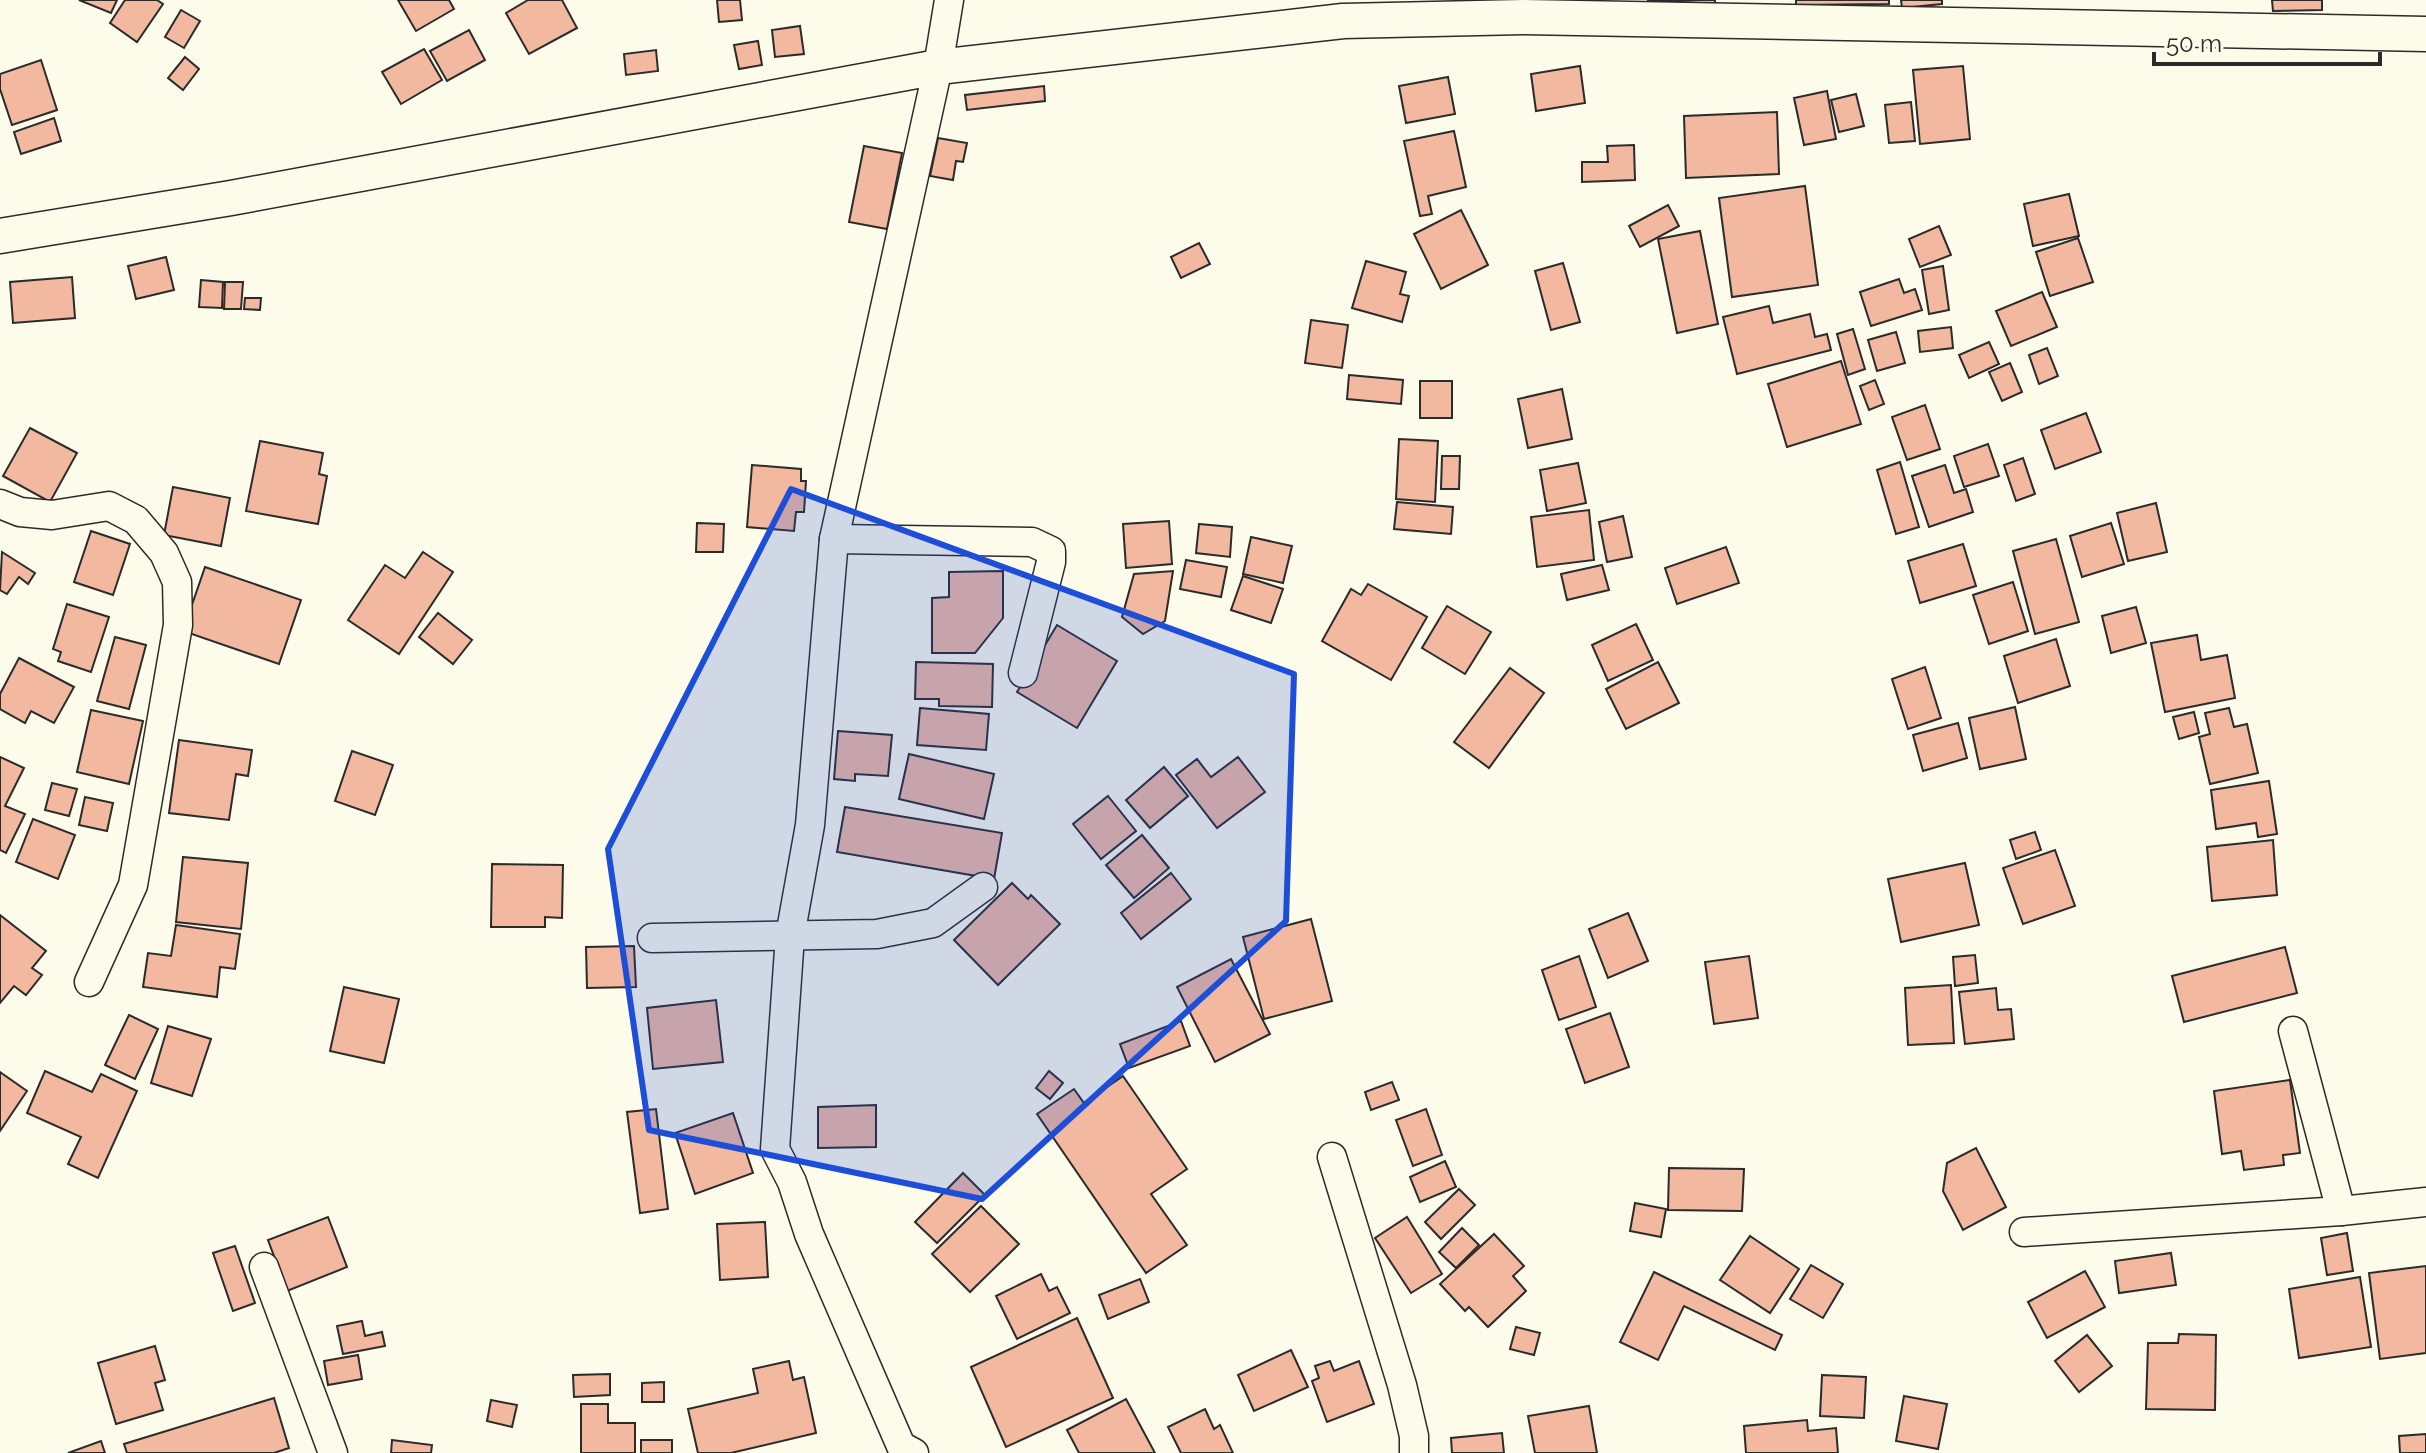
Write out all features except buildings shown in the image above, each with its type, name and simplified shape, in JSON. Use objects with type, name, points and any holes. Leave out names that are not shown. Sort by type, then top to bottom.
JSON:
[{"type":"street","points":[[914,1453],[901,1446],[809,1234],[792,1182],[775,1149],[790,936],[810,825],[834,539],[938,67],[949,0]]},
{"type":"street","points":[[0,236],[231,198],[938,67],[1343,21],[1493,17],[2426,34]]},
{"type":"street","points":[[0,504],[20,512],[52,515],[109,506],[136,520],[164,553],[177,582],[178,625],[133,885],[89,982]]},
{"type":"street","points":[[834,539],[1032,542],[1044,546],[1051,551],[1051,562],[1023,673]]},
{"type":"street","points":[[652,938],[877,934],[933,923],[983,887]]},
{"type":"street","points":[[2293,1031],[2341,1211]]},
{"type":"street","points":[[1332,1157],[1402,1385],[1414,1436],[1414,1453]]},
{"type":"street","points":[[2024,1232],[2341,1211],[2426,1202]]},
{"type":"street","points":[[264,1267],[333,1453]]},
{"type":"highlighted area","points":[[791,489],[1294,674],[1286,921],[982,1199],[649,1130],[608,849]]}]
